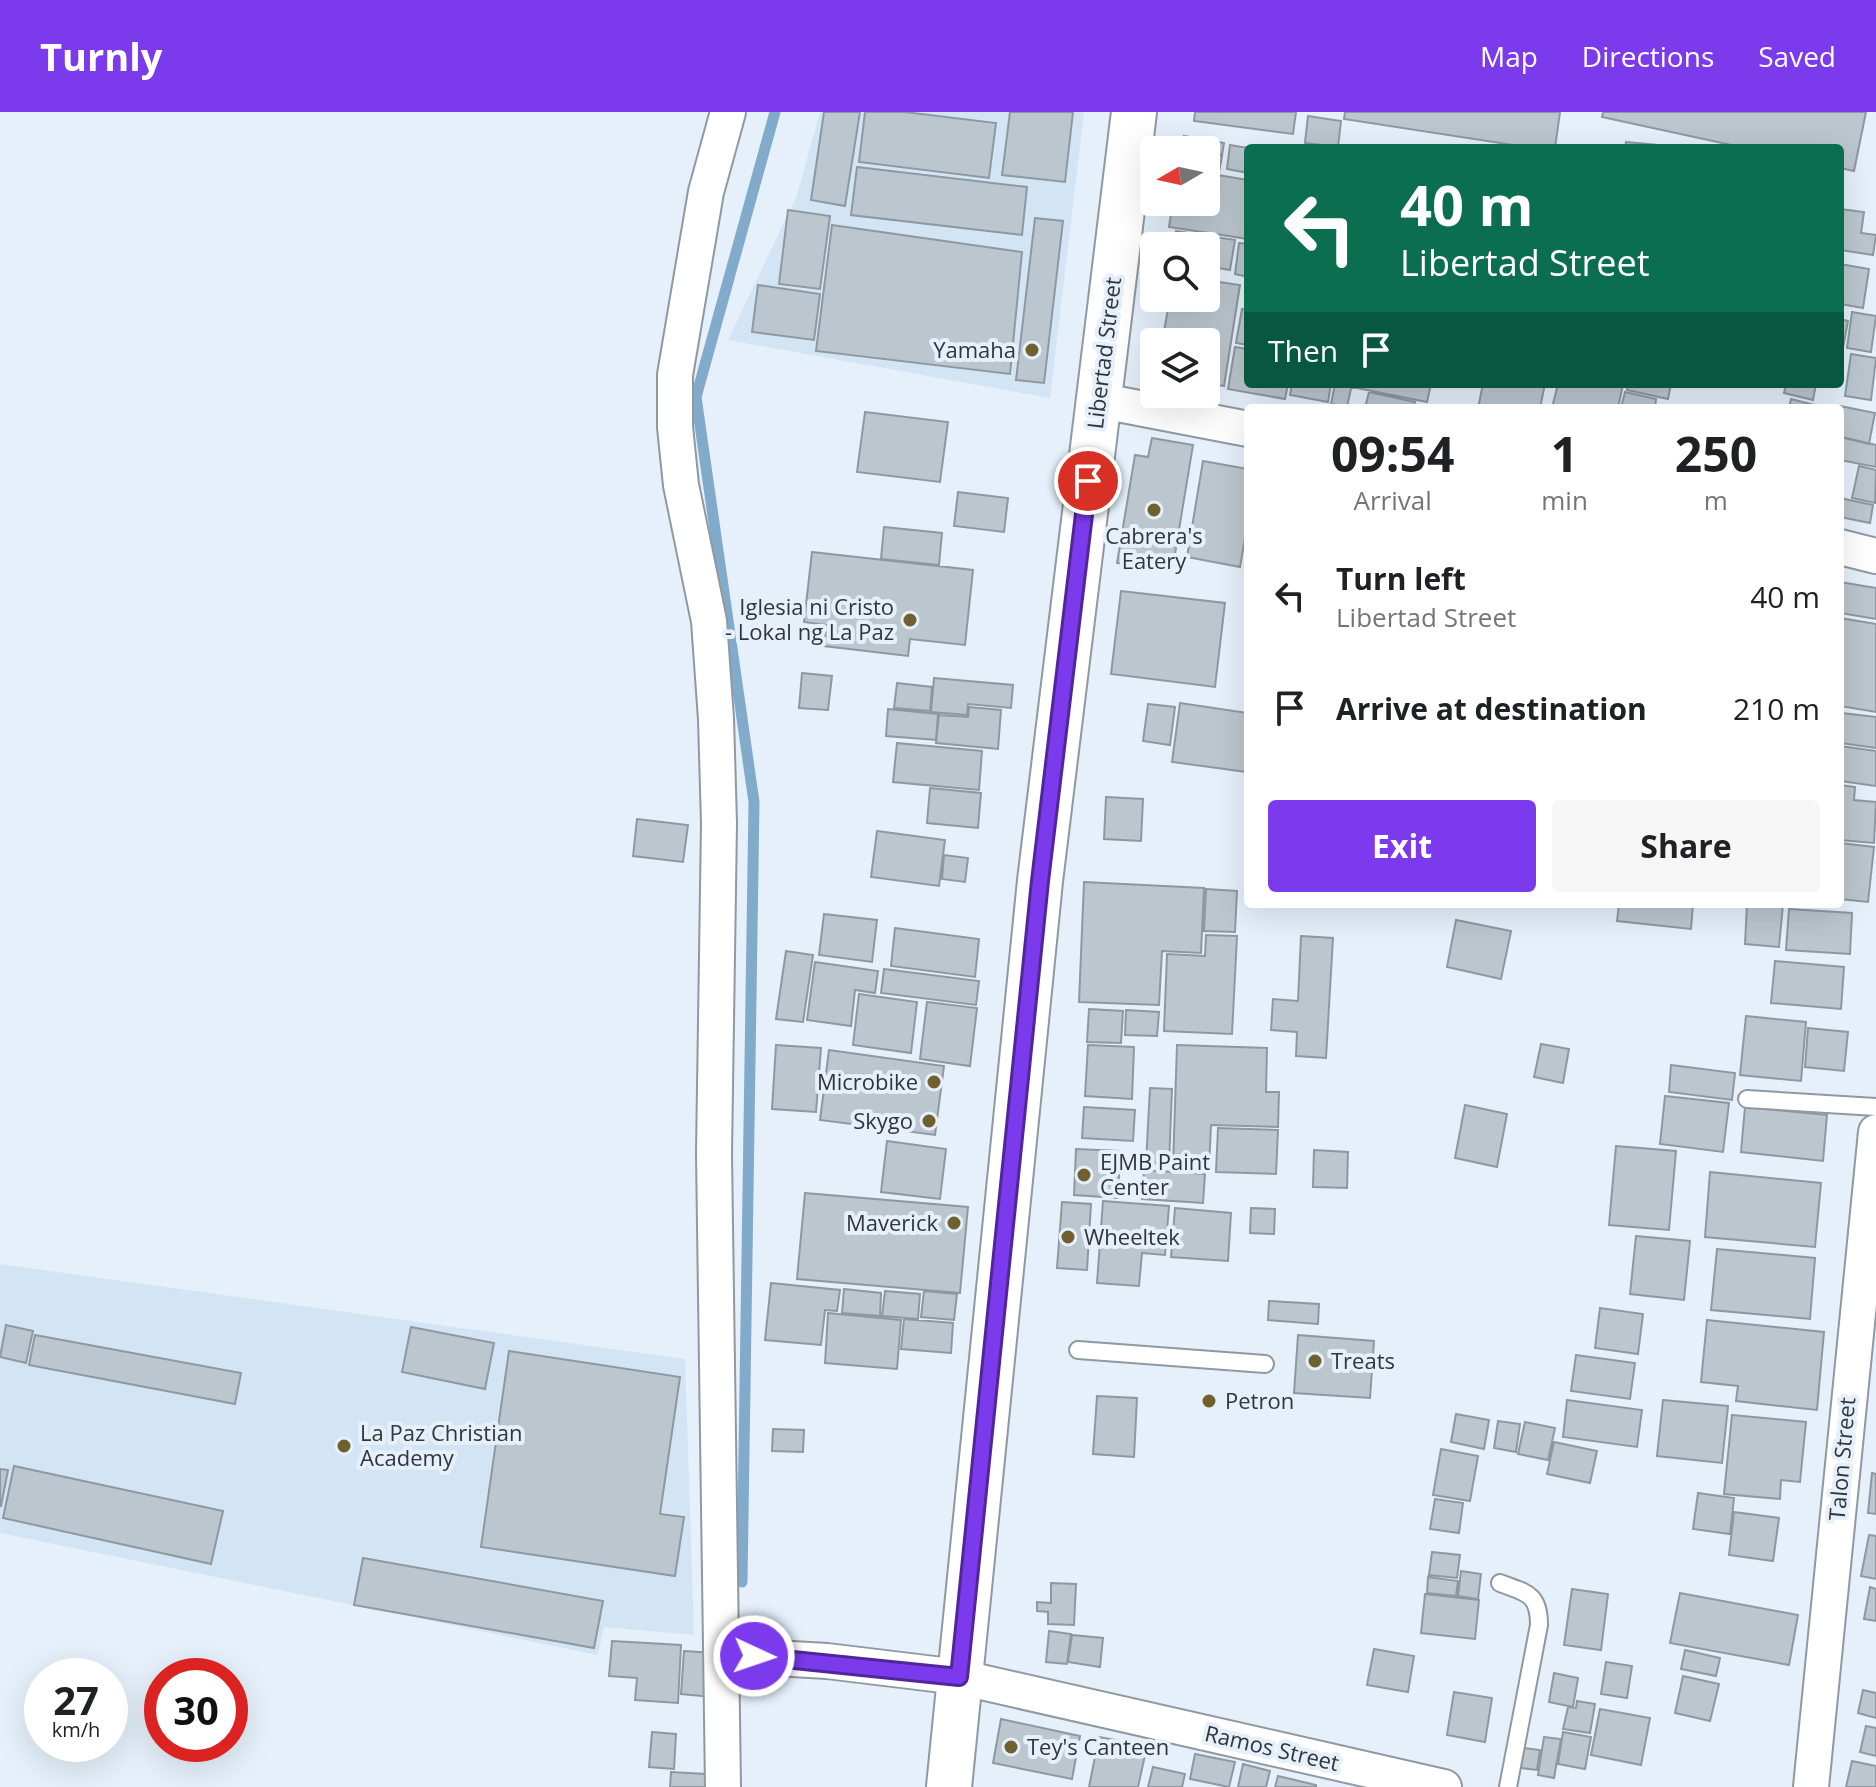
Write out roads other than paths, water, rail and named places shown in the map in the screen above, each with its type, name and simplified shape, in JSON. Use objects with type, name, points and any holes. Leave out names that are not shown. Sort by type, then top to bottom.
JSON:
[{"type":"highway","name":"Libertad Street","points":[[949,1787],[1040,881],[1134,112]]},
{"type":"street","points":[[723,1787],[724,1655],[714,1154],[719,823],[714,664],[702,575],[681,485],[675,427],[675,375],[700,223],[728,112]]},
{"type":"street","points":[[1097,400],[1244,428]]},
{"type":"street","points":[[1844,548],[1876,556]]},
{"type":"street","name":"Talon Street","points":[[1811,1787],[1876,1132]]},
{"type":"street","name":"Ramos Street","points":[[724,1655],[827,1661],[959,1677],[1444,1787]]},
{"type":"lane","points":[[1747,1099],[1876,1107]]},
{"type":"lane","points":[[1078,1350],[1265,1364]]},
{"type":"lane","points":[[1500,1583],[1532,1596],[1539,1609],[1539,1625],[1508,1787]]},
{"type":"waterway","points":[[742,1582],[754,802],[696,397],[775,112]]},
{"type":"place","name":"Yamaha","points":[[1032,350]]},
{"type":"place","name":"Cabrera's Eatery","points":[[1154,510]]},
{"type":"place","name":"Iglesia ni Cristo - Lokal ng La Paz","points":[[910,620]]},
{"type":"place","name":"Microbike","points":[[934,1082]]},
{"type":"place","name":"Skygo","points":[[929,1121]]},
{"type":"place","name":"EJMB Paint Center","points":[[1084,1175]]},
{"type":"place","name":"Maverick","points":[[954,1223]]},
{"type":"place","name":"Wheeltek","points":[[1068,1237]]},
{"type":"place","name":"Treats","points":[[1315,1361]]},
{"type":"place","name":"Petron","points":[[1209,1401]]},
{"type":"place","name":"La Paz Christian Academy","points":[[344,1446]]},
{"type":"place","name":"Tey's Canteen","points":[[1011,1747]]}]
